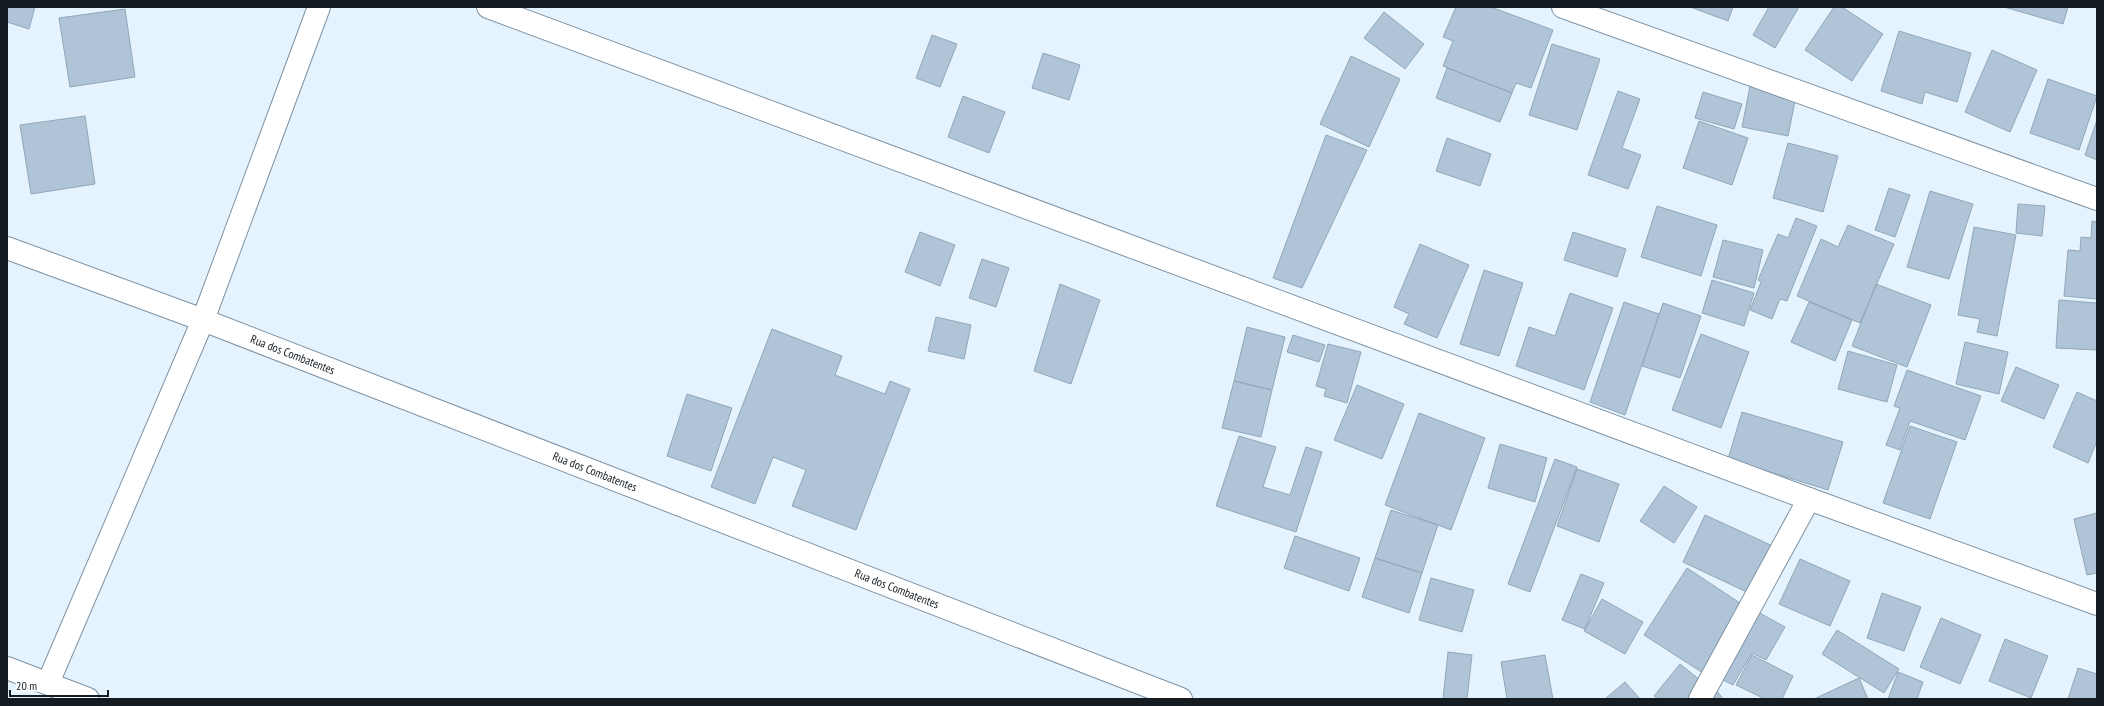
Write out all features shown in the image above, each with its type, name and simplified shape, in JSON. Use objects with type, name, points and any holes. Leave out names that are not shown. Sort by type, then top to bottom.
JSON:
[{"type":"street","points":[[48,683],[203,320],[319,7]]},
{"type":"street","points":[[488,7],[1808,499],[2097,604]]},
{"type":"street","points":[[1563,7],[2097,199]]},
{"type":"street","name":"Rua dos Combatentes","points":[[7,248],[203,320],[1181,699]]},
{"type":"street","points":[[1700,699],[1808,499]]},
{"type":"street","points":[[7,668],[88,699]]},
{"type":"building","points":[[7,7],[35,7],[29,29],[7,22]]},
{"type":"building","points":[[1456,7],[1491,7],[1553,30],[1531,88],[1516,83],[1512,93],[1443,66],[1453,41],[1443,37]]},
{"type":"building","points":[[1690,7],[1733,7],[1728,21]]},
{"type":"building","points":[[1769,7],[1799,7],[1775,48],[1753,35]]},
{"type":"building","points":[[1834,7],[1842,7],[1883,34],[1852,81],[1805,50]]},
{"type":"building","points":[[2004,7],[2068,7],[2063,24]]},
{"type":"building","points":[[125,9],[135,77],[70,87],[59,18]]},
{"type":"building","points":[[1384,12],[1424,44],[1405,69],[1364,38]]},
{"type":"building","points":[[1899,31],[1971,53],[1957,102],[1925,92],[1922,104],[1881,91]]},
{"type":"building","points":[[932,35],[957,44],[940,87],[916,78]]},
{"type":"building","points":[[1552,44],[1600,59],[1577,130],[1529,115]]},
{"type":"building","points":[[1992,50],[2037,70],[2010,132],[1965,112]]},
{"type":"building","points":[[1043,53],[1080,65],[1069,100],[1032,88]]},
{"type":"building","points":[[1351,56],[1400,79],[1369,147],[1320,124]]},
{"type":"building","points":[[1447,68],[1512,93],[1500,122],[1436,98]]},
{"type":"building","points":[[2048,79],[2097,96],[2079,150],[2030,133]]},
{"type":"building","points":[[1750,86],[1796,96],[1788,136],[1742,127]]},
{"type":"building","points":[[1618,91],[1640,99],[1622,148],[1641,155],[1628,189],[1588,175]]},
{"type":"building","points":[[1703,92],[1742,104],[1734,129],[1695,118]]},
{"type":"building","points":[[963,96],[1005,112],[989,153],[948,137]]},
{"type":"building","points":[[85,116],[95,184],[31,194],[20,125]]},
{"type":"building","points":[[2097,120],[2097,160],[2085,155]]},
{"type":"building","points":[[1699,121],[1748,138],[1732,185],[1683,168]]},
{"type":"building","points":[[1326,135],[1367,150],[1302,288],[1273,278]]},
{"type":"building","points":[[1447,138],[1491,154],[1480,186],[1436,171]]},
{"type":"building","points":[[1788,143],[1838,156],[1823,212],[1773,198]]},
{"type":"building","points":[[1889,188],[1910,195],[1895,237],[1875,230]]},
{"type":"building","points":[[1930,191],[1973,204],[1949,279],[1907,267]]},
{"type":"building","points":[[2018,204],[2045,206],[2042,236],[2016,233]]},
{"type":"building","points":[[1657,206],[1717,225],[1701,276],[1641,257]]},
{"type":"building","points":[[1796,218],[1817,226],[1787,301],[1780,299],[1772,319],[1750,310],[1761,282],[1758,280],[1778,234],[1788,238]]},
{"type":"building","points":[[2092,221],[2097,222],[2097,299],[2064,296],[2068,250],[2080,251],[2081,237],[2091,238]]},
{"type":"building","points":[[1848,225],[1894,244],[1860,323],[1797,296],[1821,239],[1838,247]]},
{"type":"building","points":[[1974,227],[2016,235],[1997,336],[1977,332],[1980,319],[1958,315]]},
{"type":"building","points":[[920,232],[955,245],[940,286],[905,272]]},
{"type":"building","points":[[1573,232],[1626,249],[1617,277],[1564,260]]},
{"type":"building","points":[[1723,240],[1763,250],[1754,288],[1713,277]]},
{"type":"building","points":[[1420,244],[1469,265],[1437,338],[1404,324],[1409,314],[1394,307]]},
{"type":"building","points":[[982,259],[1009,268],[996,307],[969,298]]},
{"type":"building","points":[[1484,270],[1523,283],[1499,356],[1460,344]]},
{"type":"building","points":[[1712,280],[1754,293],[1744,326],[1702,313]]},
{"type":"building","points":[[1060,284],[1100,300],[1071,384],[1034,371]]},
{"type":"building","points":[[1876,284],[1931,305],[1907,367],[1852,346]]},
{"type":"building","points":[[1570,293],[1613,308],[1584,390],[1516,366],[1529,327],[1555,336]]},
{"type":"building","points":[[2059,300],[2097,303],[2097,350],[2056,348]]},
{"type":"building","points":[[1624,302],[1659,314],[1625,415],[1590,402]]},
{"type":"building","points":[[1809,302],[1852,320],[1835,361],[1791,342]]},
{"type":"building","points":[[1663,303],[1701,316],[1680,378],[1642,366]]},
{"type":"building","points":[[936,317],[971,325],[964,359],[928,351]]},
{"type":"building","points":[[1247,327],[1285,337],[1272,390],[1234,381]]},
{"type":"building","points":[[772,329],[842,356],[835,375],[885,394],[890,381],[910,389],[856,530],[792,506],[806,470],[773,457],[755,504],[711,487]]},
{"type":"building","points":[[1701,334],[1749,352],[1721,428],[1672,410]]},
{"type":"building","points":[[1293,335],[1325,345],[1319,362],[1287,352]]},
{"type":"building","points":[[1965,342],[2008,352],[1999,394],[1956,384]]},
{"type":"building","points":[[1328,344],[1361,352],[1347,403],[1324,396],[1326,389],[1316,386]]},
{"type":"building","points":[[1848,351],[1897,365],[1887,402],[1838,389]]},
{"type":"building","points":[[2016,367],[2059,385],[2044,419],[2001,401]]},
{"type":"building","points":[[1907,370],[1981,396],[1965,440],[1910,421],[1900,450],[1886,445],[1900,408],[1894,406]]},
{"type":"building","points":[[1234,381],[1272,390],[1261,437],[1222,428]]},
{"type":"building","points":[[1357,385],[1404,404],[1382,459],[1334,440]]},
{"type":"building","points":[[2077,392],[2097,401],[2097,441],[2088,463],[2053,447]]},
{"type":"building","points":[[687,394],[732,408],[711,471],[667,456]]},
{"type":"building","points":[[1742,412],[1843,442],[1828,490],[1728,459]]},
{"type":"building","points":[[1419,413],[1485,438],[1451,530],[1385,505]]},
{"type":"building","points":[[1910,426],[1957,442],[1930,519],[1883,503]]},
{"type":"building","points":[[1239,436],[1276,447],[1263,487],[1290,495],[1306,447],[1322,452],[1296,532],[1216,506]]},
{"type":"building","points":[[1500,444],[1547,458],[1535,502],[1488,488]]},
{"type":"building","points":[[1555,459],[1577,467],[1530,592],[1508,584]]},
{"type":"building","points":[[1577,469],[1619,484],[1599,542],[1557,526]]},
{"type":"building","points":[[1664,486],[1697,507],[1674,543],[1640,521]]},
{"type":"building","points":[[1391,510],[1438,525],[1422,573],[1375,558]]},
{"type":"building","points":[[2097,513],[2097,573],[2087,575],[2074,519]]},
{"type":"building","points":[[1705,515],[1775,547],[1753,595],[1683,562]]},
{"type":"building","points":[[1295,536],[1360,558],[1349,591],[1284,568]]},
{"type":"building","points":[[1375,558],[1422,573],[1409,613],[1362,597]]},
{"type":"building","points":[[1800,559],[1850,581],[1830,626],[1779,604]]},
{"type":"building","points":[[1687,568],[1746,607],[1703,673],[1644,635]]},
{"type":"building","points":[[1581,574],[1604,583],[1585,629],[1562,620]]},
{"type":"building","points":[[1431,578],[1474,590],[1462,632],[1419,620]]},
{"type":"building","points":[[1882,593],[1921,607],[1904,651],[1867,638]]},
{"type":"building","points":[[1602,599],[1643,622],[1625,654],[1584,631]]},
{"type":"building","points":[[1756,611],[1785,627],[1766,660],[1752,653],[1733,685],[1717,677]]},
{"type":"building","points":[[1941,618],[1981,635],[1960,684],[1920,667]]},
{"type":"building","points":[[1837,630],[1899,669],[1884,693],[1822,654]]},
{"type":"building","points":[[2005,639],[2048,656],[2031,698],[1989,681]]},
{"type":"building","points":[[1448,652],[1472,655],[1467,699],[1443,699]]},
{"type":"building","points":[[1545,655],[1553,699],[1507,699],[1501,662]]},
{"type":"building","points":[[1752,655],[1793,676],[1782,699],[1765,699],[1736,685]]},
{"type":"building","points":[[1680,664],[1705,684],[1694,699],[1658,699],[1654,696]]},
{"type":"building","points":[[2078,668],[2097,674],[2097,699],[2068,699]]},
{"type":"building","points":[[1898,672],[1923,682],[1917,699],[1888,699]]},
{"type":"building","points":[[1859,678],[1868,699],[1814,699]]},
{"type":"building","points":[[1625,682],[1640,699],[1605,699]]},
{"type":"building","points":[[1717,691],[1723,699],[1707,699]]}]
